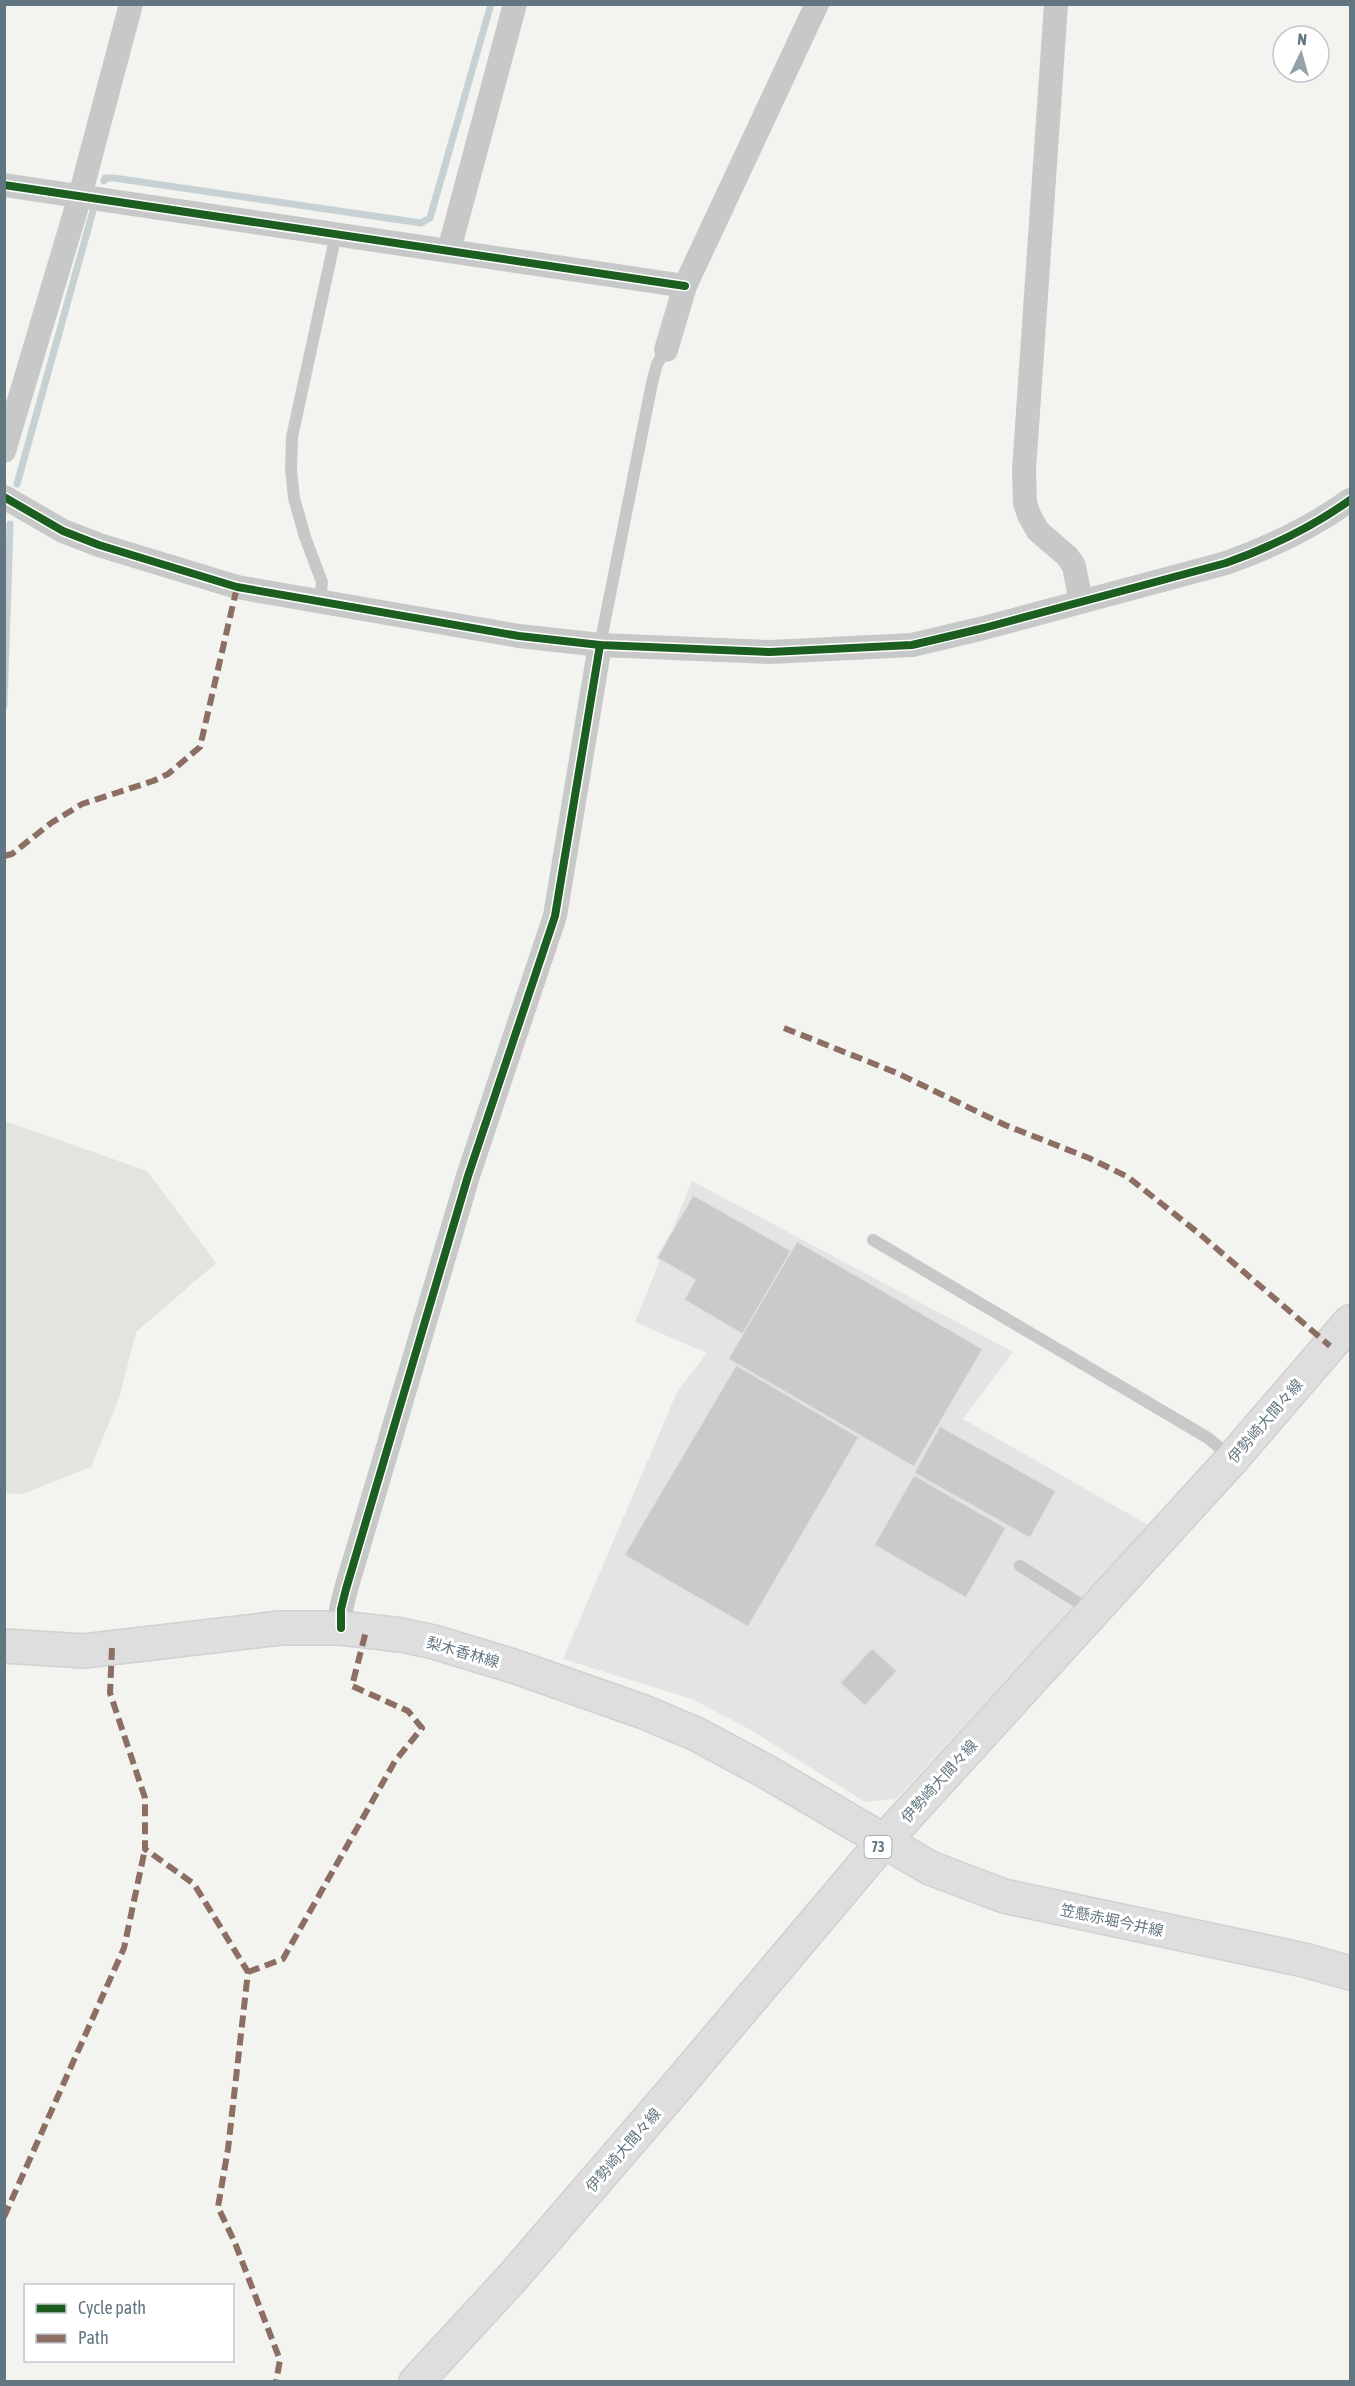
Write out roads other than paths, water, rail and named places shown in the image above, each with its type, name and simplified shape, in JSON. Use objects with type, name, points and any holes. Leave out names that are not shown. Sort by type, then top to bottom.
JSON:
[{"type":"main road","name":"伊勢崎大間々線","points":[[416,2382],[512,2278],[883,1842],[1233,1458],[1350,1322]]},
{"type":"main road","name":"梨木香林線","points":[[4,1646],[84,1651],[280,1628],[341,1628],[401,1635],[434,1642],[513,1666],[644,1712],[726,1749],[883,1842]]},
{"type":"main road","name":"笠懸赤堀今井線","points":[[883,1842],[930,1868],[1004,1896],[1350,1972]]},
{"type":"street","points":[[4,451],[80,196],[131,4]]},
{"type":"street","points":[[450,250],[515,4]]},
{"type":"street","points":[[666,350],[685,286],[817,4]]},
{"type":"street","points":[[1056,4],[1024,492],[1025,503],[1033,524],[1074,566],[1081,602]]},
{"type":"street","points":[[4,185],[685,286]]},
{"type":"street","points":[[4,497],[63,531],[131,556],[237,587],[519,636],[600,645],[770,652],[912,645],[963,634],[1226,563],[1259,551],[1319,522],[1350,500]]},
{"type":"street","points":[[341,1628],[341,1609],[346,1589],[437,1279],[468,1176],[555,916],[600,645]]},
{"type":"lane","points":[[320,602],[322,582],[305,537],[294,498],[291,469],[292,437],[336,234]]},
{"type":"lane","points":[[600,645],[652,383],[657,364],[666,350]]},
{"type":"lane","points":[[873,1240],[1208,1438],[1233,1458]]},
{"type":"lane","points":[[1020,1566],[1079,1603],[1091,1614]]},
{"type":"waterway","points":[[104,181],[105,178],[114,178],[421,223],[430,218],[491,4]]},
{"type":"waterway","points":[[17,484],[93,211]]},
{"type":"waterway","points":[[4,706],[10,524]]}]
